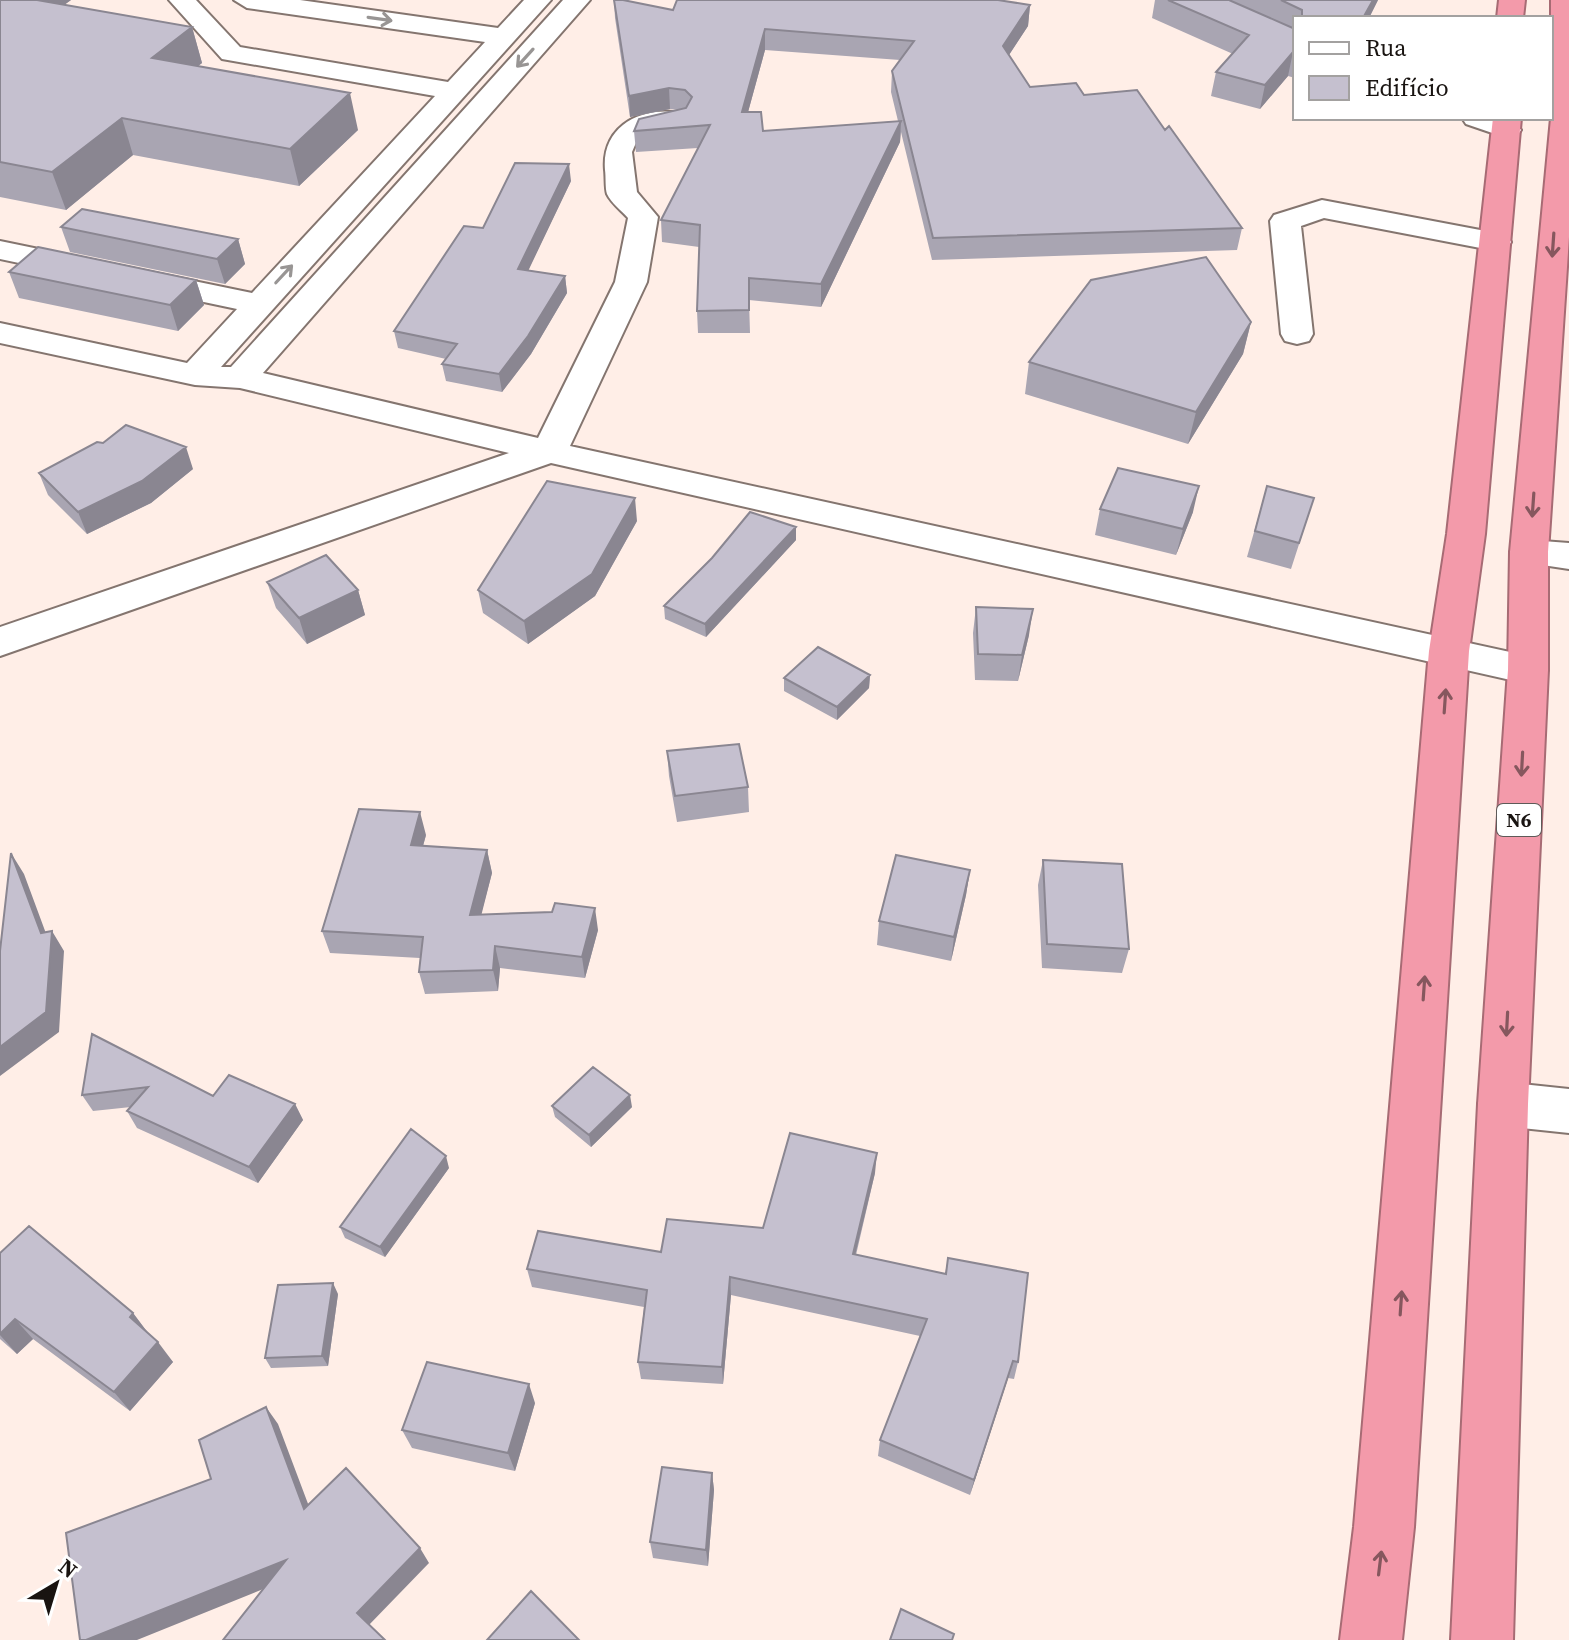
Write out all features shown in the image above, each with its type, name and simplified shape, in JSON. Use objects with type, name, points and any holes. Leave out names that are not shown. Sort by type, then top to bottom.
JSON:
[{"type":"highway","name":"N6","points":[[1482,1640],[1503,1104],[1528,670],[1549,554],[1568,67],[1564,0]]},
{"type":"highway","points":[[1371,1640],[1384,1527],[1449,651],[1466,534],[1496,242],[1497,122]]},
{"type":"street","points":[[182,0],[231,53],[453,91]]},
{"type":"street","points":[[247,0],[503,37]]},
{"type":"street","points":[[195,375],[538,0]]},
{"type":"street","points":[[240,378],[577,0]]},
{"type":"street","points":[[0,642],[549,452],[631,282],[643,217],[622,194],[618,152],[626,133],[642,125],[676,120]]},
{"type":"street","points":[[1297,334],[1285,221],[1322,209],[1496,242]]},
{"type":"street","points":[[0,250],[257,304]]},
{"type":"street","points":[[0,333],[195,375],[240,378],[549,452],[1528,670]]},
{"type":"street","points":[[1503,1104],[1569,1111]]},
{"type":"building","points":[[0,0],[37,0],[192,27],[152,58],[350,93],[290,149],[122,118],[52,172],[0,162]]},
{"type":"building","points":[[614,0],[673,10],[677,0],[998,0],[1030,5],[1003,46],[1030,87],[1076,83],[1084,95],[1137,90],[1165,130],[1169,126],[1242,228],[933,238],[892,71],[914,41],[765,29],[742,112],[761,112],[763,131],[901,121],[821,284],[749,278],[749,310],[697,311],[700,225],[661,220],[710,125],[634,131],[639,119],[686,108],[692,97],[685,90],[669,88],[629,96]]},
{"type":"building","points":[[1168,0],[1229,0],[1293,28],[1293,52],[1265,85],[1216,72],[1249,35]]},
{"type":"building","points":[[1281,0],[1373,0],[1364,16],[1302,16],[1302,10]]},
{"type":"building","points":[[515,163],[569,164],[518,269],[565,276],[528,336],[499,374],[442,364],[457,344],[394,331],[464,226],[483,228]]},
{"type":"building","points":[[82,209],[238,239],[217,259],[61,227]]},
{"type":"building","points":[[38,247],[196,280],[170,305],[9,272]]},
{"type":"building","points":[[1206,257],[1251,322],[1196,412],[1029,362],[1091,280]]},
{"type":"building","points":[[126,425],[186,447],[142,481],[78,512],[39,473],[97,442],[103,443]]},
{"type":"building","points":[[1118,468],[1199,486],[1183,529],[1100,509]]},
{"type":"building","points":[[547,481],[635,498],[592,574],[524,621],[478,590]]},
{"type":"building","points":[[1267,486],[1314,498],[1299,543],[1255,531]]},
{"type":"building","points":[[750,512],[796,527],[705,624],[664,606],[712,558]]},
{"type":"building","points":[[326,555],[358,590],[299,618],[267,582]]},
{"type":"building","points":[[976,607],[1033,609],[1022,655],[978,654]]},
{"type":"building","points":[[818,647],[870,675],[837,707],[784,678]]},
{"type":"building","points":[[739,744],[748,787],[675,796],[667,751]]},
{"type":"building","points":[[359,809],[420,812],[411,845],[487,850],[470,915],[552,912],[555,903],[595,908],[582,957],[495,946],[493,970],[419,972],[423,937],[322,931]]},
{"type":"building","points":[[11,853],[41,933],[52,931],[46,1012],[0,1047],[0,951]]},
{"type":"building","points":[[896,855],[970,870],[954,937],[879,921]]},
{"type":"building","points":[[1043,860],[1122,864],[1129,949],[1047,944]]},
{"type":"building","points":[[92,1034],[213,1096],[229,1075],[295,1104],[249,1167],[127,1111],[148,1087],[82,1095]]},
{"type":"building","points":[[593,1067],[630,1095],[589,1135],[552,1106]]},
{"type":"building","points":[[411,1129],[446,1156],[380,1247],[340,1227]]},
{"type":"building","points":[[790,1133],[877,1153],[853,1254],[946,1274],[948,1258],[1028,1273],[1018,1362],[1013,1361],[974,1480],[880,1440],[927,1319],[730,1277],[722,1367],[638,1362],[647,1290],[527,1269],[538,1231],[661,1252],[667,1219],[763,1228]]},
{"type":"building","points":[[29,1226],[133,1313],[130,1317],[158,1342],[114,1392],[15,1319],[0,1334],[0,1253]]},
{"type":"building","points":[[333,1283],[322,1356],[265,1358],[278,1285]]},
{"type":"building","points":[[427,1362],[529,1384],[508,1453],[402,1430]]},
{"type":"building","points":[[266,1407],[304,1509],[346,1468],[420,1548],[357,1613],[385,1640],[223,1640],[286,1560],[80,1640],[66,1533],[211,1479],[199,1440]]},
{"type":"building","points":[[662,1467],[712,1473],[706,1550],[650,1542]]},
{"type":"building","points":[[531,1591],[579,1640],[487,1640]]},
{"type":"building","points":[[901,1609],[954,1634],[952,1640],[890,1640]]}]
